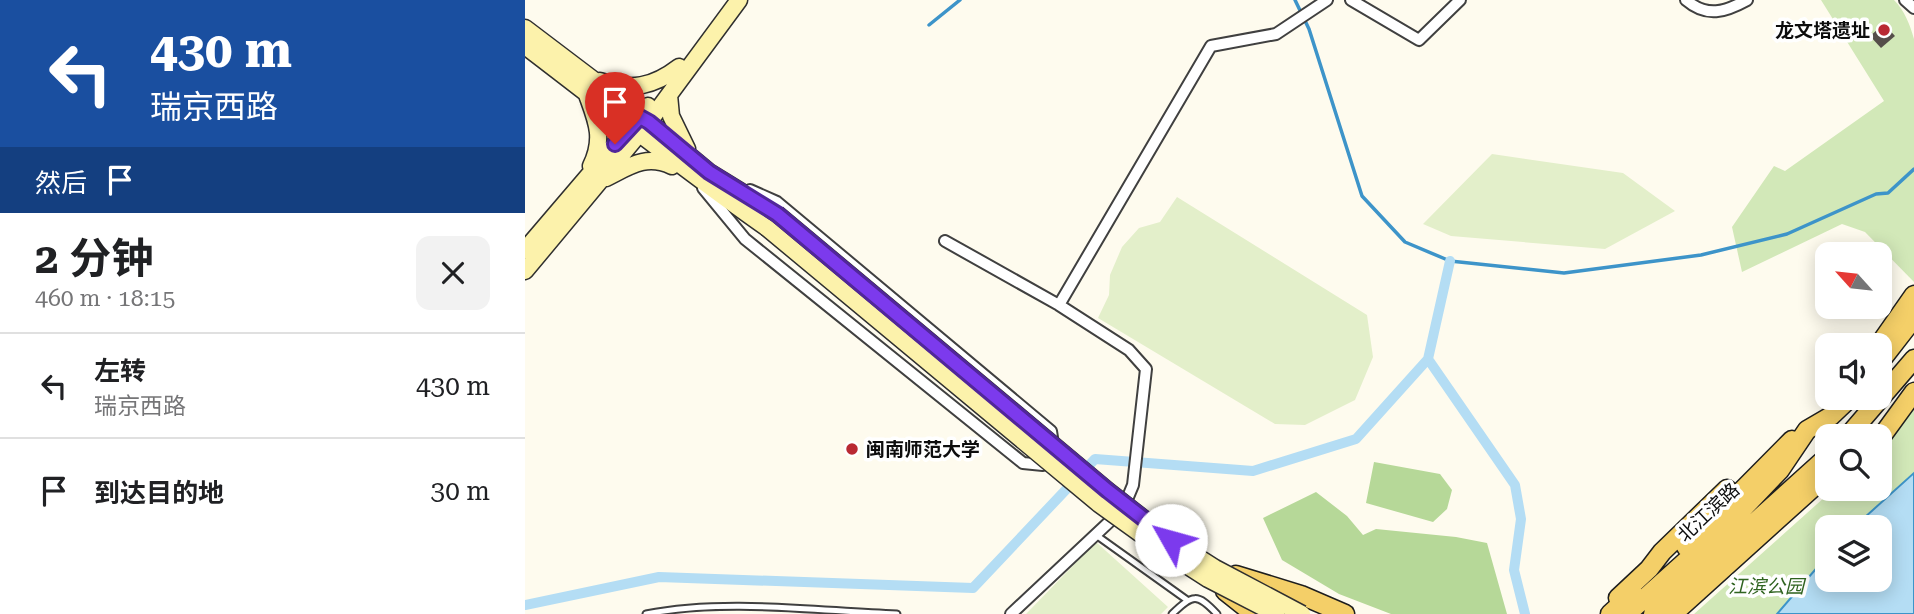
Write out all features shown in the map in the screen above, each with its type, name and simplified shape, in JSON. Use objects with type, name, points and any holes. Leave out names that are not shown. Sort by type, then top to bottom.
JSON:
[{"type":"main road","points":[[1887,333],[1914,295]]},
{"type":"main road","points":[[1892,346],[1914,318]]},
{"type":"main road","points":[[1858,424],[1914,359]]},
{"type":"main road","points":[[1879,424],[1914,373]]},
{"type":"main road","points":[[1883,424],[1914,392]]},
{"type":"main road","name":"北江滨路","points":[[1610,614],[1682,551],[1787,444],[1837,410]]},
{"type":"main road","name":"北江滨路","points":[[1627,614],[1735,517],[1780,470],[1807,430]]},
{"type":"main road","points":[[1600,614],[1649,569],[1662,552],[1749,467],[1787,444]]},
{"type":"main road","name":"北江滨路","points":[[1653,614],[1815,468]]},
{"type":"main road","points":[[1673,614],[1815,486]]},
{"type":"main road","points":[[1688,614],[1815,501]]},
{"type":"main road","points":[[1212,573],[1254,614]]},
{"type":"main road","points":[[1212,573],[1301,595],[1345,614]]},
{"type":"street","points":[[525,271],[600,181],[726,0]]},
{"type":"street","points":[[525,250],[583,181],[669,95],[739,0]]},
{"type":"street","points":[[1059,305],[1211,46],[1276,34],[1327,0]]},
{"type":"street","points":[[1351,0],[1419,40],[1459,0]]},
{"type":"street","points":[[1689,3],[1714,13],[1733,8],[1747,0]]},
{"type":"street","points":[[1905,0],[1914,8]]},
{"type":"street","points":[[525,28],[588,85],[600,133],[597,153],[583,181]]},
{"type":"street","points":[[525,46],[588,85],[696,170],[772,221],[1212,573],[1276,614]]},
{"type":"street","points":[[588,85],[637,86],[661,80],[679,67]]},
{"type":"street","points":[[600,181],[639,162],[658,159],[696,170],[777,202],[1051,431],[1055,453],[1043,465],[1023,463],[745,239],[696,170],[671,116],[669,95]]},
{"type":"street","points":[[945,241],[1059,305],[1129,350],[1146,369],[1133,485],[1123,509],[1011,614]]},
{"type":"street","points":[[1212,573],[1302,614]]},
{"type":"lane","points":[[1096,535],[1187,600]]},
{"type":"lane","points":[[1172,614],[1187,600],[1196,598],[1217,614]]},
{"type":"lane","points":[[646,614],[671,609],[727,607],[897,614]]},
{"type":"green space","points":[[1821,0],[1894,0],[1911,29],[1914,39],[1914,282],[1892,260],[1892,242],[1875,242],[1865,232],[1842,224],[1742,272],[1732,227],[1774,166],[1785,171],[1884,101]]},
{"type":"green space","points":[[1492,154],[1623,173],[1675,211],[1605,249],[1451,236],[1423,224]]},
{"type":"green space","points":[[1177,197],[1367,315],[1373,357],[1355,400],[1305,425],[1275,424],[1098,318],[1109,295],[1110,275],[1122,247],[1139,228],[1160,222]]},
{"type":"green space","name":"江滨公园","points":[[1914,403],[1914,473],[1892,493],[1892,435]]},
{"type":"green space","points":[[1374,462],[1440,474],[1452,490],[1447,509],[1433,522],[1366,503]]},
{"type":"green space","points":[[1316,492],[1347,516],[1363,535],[1376,529],[1487,543],[1507,614],[1391,614],[1339,594],[1282,560],[1263,518]]},
{"type":"green space","name":"江滨公园","points":[[1820,501],[1883,501],[1867,515],[1815,515],[1815,570],[1777,614],[1694,614]]},
{"type":"green space","points":[[1096,542],[1168,607],[1161,614],[1026,614]]},
{"type":"water","points":[[1914,473],[1914,614],[1777,614],[1815,570],[1815,592],[1892,592],[1892,515],[1867,515],[1883,501],[1892,501],[1892,493]]},
{"type":"building","name":"龙文塔遗址","points":[[1884,24],[1895,36],[1881,48],[1870,36]]},
{"type":"waterway","points":[[929,25],[960,0]]},
{"type":"waterway","points":[[1295,0],[1309,29],[1362,196],[1405,242],[1450,261],[1564,273],[1701,255],[1787,234],[1876,194],[1888,193],[1914,169]]},
{"type":"waterway","points":[[1428,359],[1450,261]]},
{"type":"waterway","points":[[525,605],[659,577],[973,588],[1095,459],[1253,471],[1356,439],[1428,359],[1515,485],[1521,519],[1514,570],[1525,614]]},
{"type":"place","name":"龙文塔遗址","points":[[1884,30]]},
{"type":"place","name":"闽南师范大学","points":[[852,449]]},
{"type":"route","points":[[615,144],[640,117],[649,122],[709,172],[777,214],[1108,491],[1171,540]]}]
